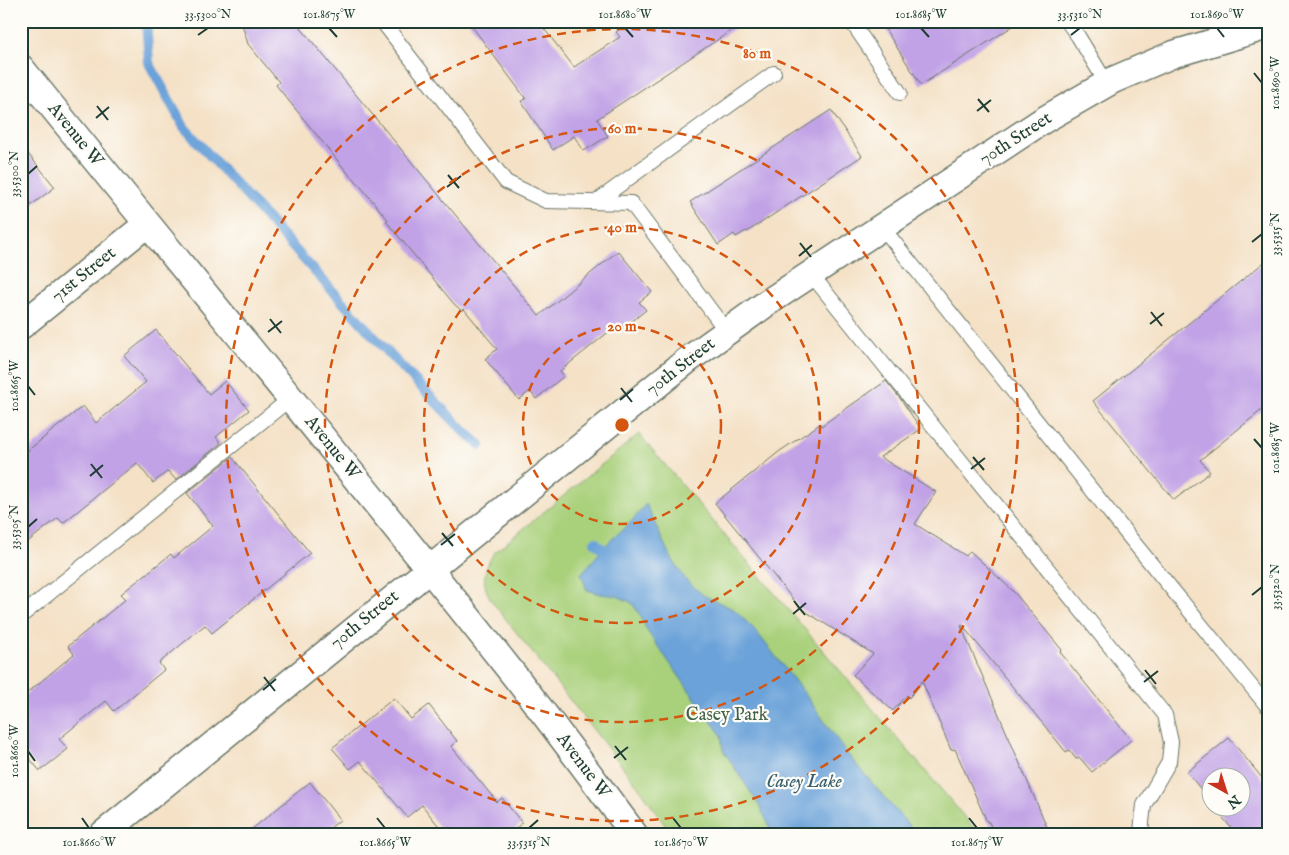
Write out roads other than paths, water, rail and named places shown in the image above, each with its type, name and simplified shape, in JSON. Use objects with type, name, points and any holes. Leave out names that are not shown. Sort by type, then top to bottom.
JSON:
[{"type":"street","name":"70th Street","points":[[103,834],[689,359],[811,274],[1042,121],[1107,84],[1174,54],[1268,26]]},
{"type":"street","name":"Avenue W","points":[[21,68],[508,667],[634,834]]},
{"type":"street","name":"71st Street","points":[[21,326],[147,224]]},
{"type":"lane","points":[[382,21],[506,182],[546,200],[630,203],[728,332]]},
{"type":"lane","points":[[852,21],[900,93]]},
{"type":"lane","points":[[1067,21],[1107,84]]},
{"type":"lane","points":[[596,202],[774,73]]},
{"type":"lane","points":[[882,227],[1268,707]]},
{"type":"lane","points":[[811,274],[1165,715],[1171,742],[1169,762],[1144,805],[1140,831],[1142,834]]},
{"type":"lane","points":[[21,616],[291,398]]},
{"type":"water","name":"Casey Lake","points":[[646,504],[669,554],[686,580],[703,595],[735,610],[755,630],[808,698],[848,755],[916,834],[773,834],[759,805],[723,750],[721,735],[647,631],[632,603],[617,596],[587,590],[581,574]]},
{"type":"waterway","points":[[146,21],[149,63],[184,127],[396,361],[480,445]]},
{"type":"waterway","points":[[595,542],[603,549]]},
{"type":"park label","name":"Casey Park","points":[[727,715]]}]
